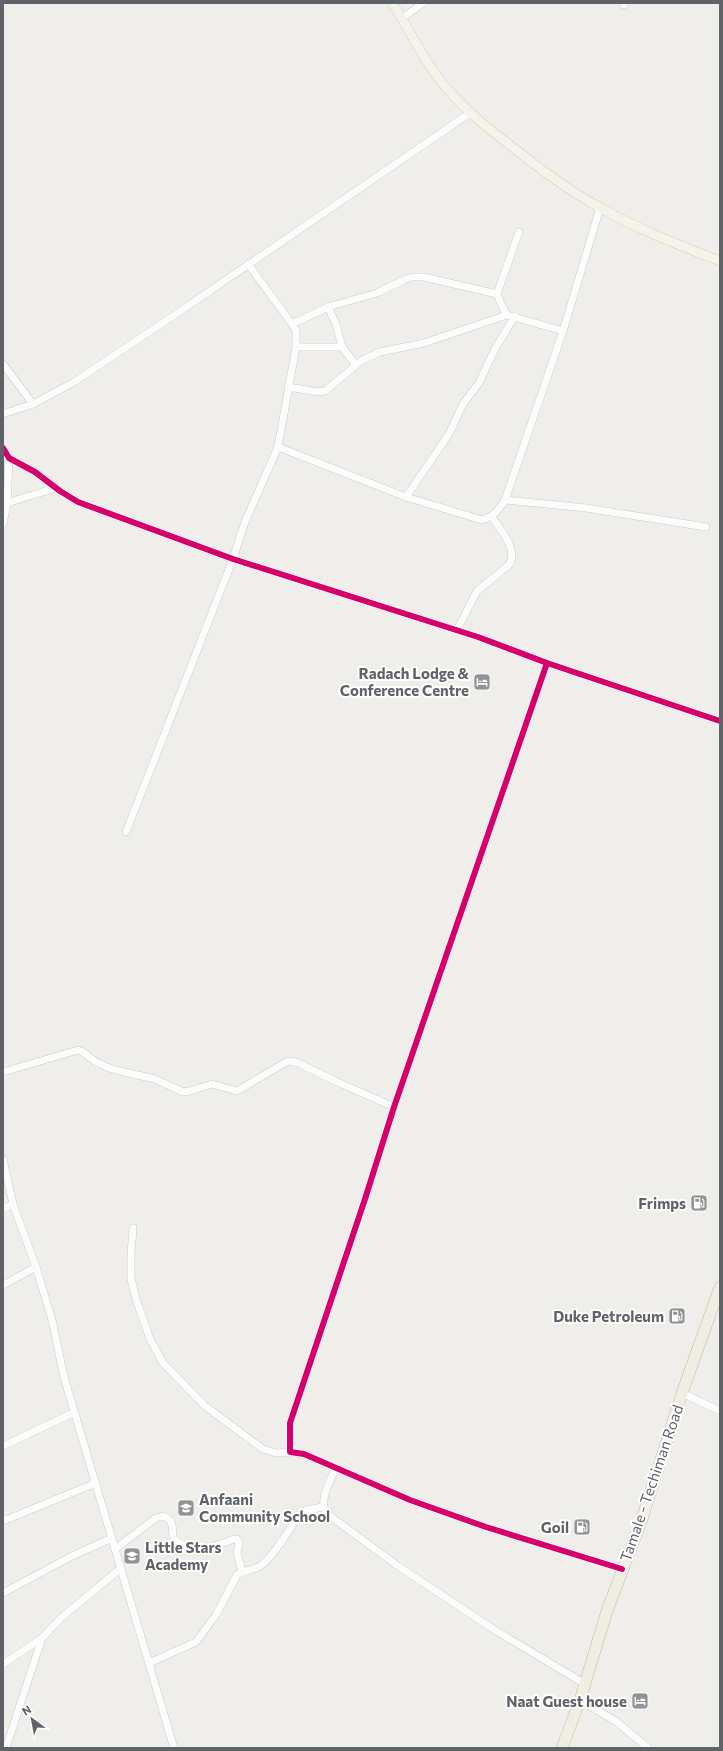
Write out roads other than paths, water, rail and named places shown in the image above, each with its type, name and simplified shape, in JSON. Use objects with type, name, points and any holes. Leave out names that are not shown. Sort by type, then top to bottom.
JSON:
[{"type":"highway","name":"Tamale - Techiman Road","points":[[562,1748],[580,1700],[622,1569],[642,1519],[682,1393],[720,1287]]},
{"type":"main road","points":[[392,3],[418,49],[440,80],[470,113],[547,173],[600,208],[654,235],[720,261]]},
{"type":"street","points":[[401,19],[423,3]]},
{"type":"street","points":[[3,414],[32,404],[74,382],[470,113]]},
{"type":"street","points":[[278,447],[406,497],[482,520],[492,517],[499,510],[505,500],[564,331],[600,208]]},
{"type":"street","points":[[507,315],[497,294],[519,232]]},
{"type":"street","points":[[126,832],[233,559],[245,522],[278,447],[296,347],[296,330],[248,264]]},
{"type":"street","points":[[292,324],[328,307],[377,293],[412,277],[424,277],[497,294]]},
{"type":"street","points":[[328,307],[336,324],[342,347],[356,365]]},
{"type":"street","points":[[288,387],[318,392],[325,391],[356,365],[380,352],[424,343],[507,315],[564,331]]},
{"type":"street","points":[[406,497],[449,434],[463,404],[479,383],[495,349],[515,316]]},
{"type":"street","points":[[296,347],[342,347]]},
{"type":"street","points":[[3,364],[32,404]]},
{"type":"street","points":[[3,448],[9,458],[36,472],[55,488],[78,502],[233,559],[457,630],[547,663],[720,721]]},
{"type":"street","points":[[3,524],[8,503],[9,458]]},
{"type":"street","points":[[8,503],[55,488]]},
{"type":"street","points":[[505,500],[586,508],[706,527]]},
{"type":"street","points":[[457,630],[477,590],[509,565],[512,560],[512,550],[492,517]]},
{"type":"street","points":[[290,1452],[290,1423],[356,1230],[394,1107],[547,663]]},
{"type":"street","points":[[3,1072],[78,1050],[96,1062],[119,1072],[155,1079],[183,1092],[212,1084],[237,1091],[288,1061],[296,1062],[394,1107]]},
{"type":"street","points":[[3,1159],[13,1204],[36,1267],[52,1320],[64,1377],[174,1748]]},
{"type":"street","points":[[3,1209],[13,1204]]},
{"type":"street","points":[[133,1228],[131,1279],[137,1302],[150,1339],[163,1362],[205,1406],[263,1449],[276,1453],[290,1452],[304,1454],[335,1469],[410,1500],[486,1527],[622,1569]]},
{"type":"street","points":[[3,1285],[36,1267]]},
{"type":"street","points":[[682,1393],[720,1411]]},
{"type":"street","points":[[3,1446],[75,1412]]},
{"type":"street","points":[[335,1469],[326,1491],[323,1507],[326,1514],[398,1566],[493,1629],[585,1684]]},
{"type":"street","points":[[3,1521],[96,1483]]},
{"type":"street","points":[[149,1663],[196,1642],[216,1615],[237,1575],[242,1571],[255,1569],[266,1562],[299,1515],[306,1510],[323,1507]]},
{"type":"street","points":[[115,1549],[156,1518],[163,1516],[169,1519],[173,1524],[174,1539],[193,1548],[202,1549],[215,1547],[237,1539],[239,1542],[237,1556],[242,1571]]},
{"type":"street","points":[[3,1593],[72,1556],[112,1538]]},
{"type":"street","points":[[3,1664],[42,1638],[61,1618],[121,1568]]},
{"type":"street","points":[[6,1748],[42,1638]]},
{"type":"street","points":[[580,1700],[617,1722],[648,1748]]},
{"type":"place","name":"Radach Lodge & Conference Centre","points":[[482,682]]},
{"type":"place","name":"Frimps","points":[[699,1203]]},
{"type":"place","name":"Duke Petroleum","points":[[677,1316]]},
{"type":"place","name":"Anfaani Community School","points":[[186,1508]]},
{"type":"place","name":"Goil","points":[[582,1527]]},
{"type":"place","name":"Little Stars Academy","points":[[132,1556]]},
{"type":"place","name":"Naat Guest house","points":[[640,1701]]}]
